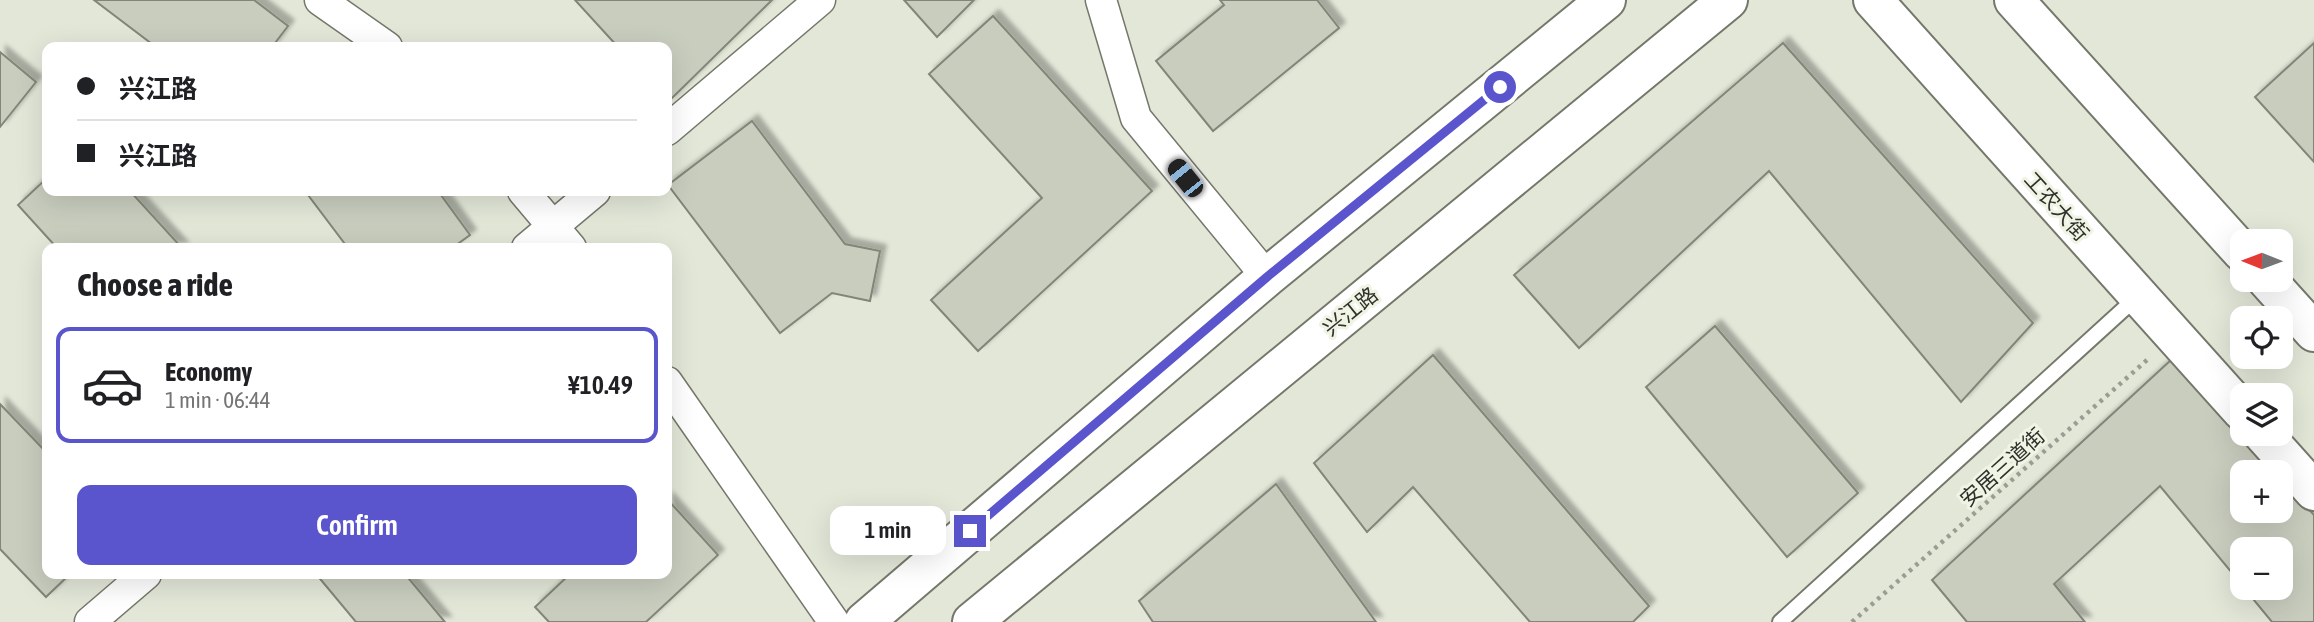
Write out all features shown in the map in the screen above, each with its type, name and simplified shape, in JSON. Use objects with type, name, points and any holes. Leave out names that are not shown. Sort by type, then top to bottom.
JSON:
[{"type":"main road","points":[[864,622],[1267,277],[1606,0]]},
{"type":"main road","name":"兴江路","points":[[972,622],[1728,0]]},
{"type":"main road","name":"工农大街","points":[[1873,0],[2230,398]]},
{"type":"main road","points":[[2014,0],[2230,239]]},
{"type":"main road","points":[[2278,292],[2314,332]]},
{"type":"main road","points":[[2274,446],[2314,491]]},
{"type":"street","points":[[320,0],[380,42]]},
{"type":"street","points":[[672,126],[820,0]]},
{"type":"street","points":[[1101,0],[1136,118],[1267,277]]},
{"type":"street","points":[[527,196],[562,237]]},
{"type":"street","points":[[543,243],[562,237],[591,196]]},
{"type":"street","points":[[672,389],[834,622]]},
{"type":"street","points":[[90,622],[140,579]]},
{"type":"lane","points":[[1780,622],[2138,296]]},
{"type":"path","name":"安居三道街","points":[[1852,622],[2174,336]]},
{"type":"building","points":[[94,0],[254,0],[288,26],[276,42],[149,42]]},
{"type":"building","points":[[575,0],[772,0],[672,98],[672,42],[613,42]]},
{"type":"building","points":[[904,0],[974,0],[937,37]]},
{"type":"building","points":[[1220,0],[1317,0],[1339,28],[1213,131],[1156,61],[1224,5]]},
{"type":"building","points":[[993,16],[1152,191],[978,351],[931,300],[1042,198],[929,74]]},
{"type":"building","points":[[1783,43],[2033,323],[1961,402],[1769,171],[1579,348],[1514,275]]},
{"type":"building","points":[[2314,43],[2314,162],[2255,97]]},
{"type":"building","points":[[0,52],[36,82],[0,127]]},
{"type":"building","points":[[752,121],[845,244],[880,251],[870,301],[832,293],[780,333],[672,190],[672,182]]},
{"type":"building","points":[[42,183],[42,196],[135,196],[177,243],[52,243],[18,205]]},
{"type":"building","points":[[309,196],[442,196],[470,235],[459,243],[344,243]]},
{"type":"building","points":[[1715,326],[1858,493],[1787,557],[1646,387]]},
{"type":"building","points":[[1433,355],[1649,606],[1633,622],[1530,622],[1413,487],[1367,532],[1314,463]]},
{"type":"building","points":[[2171,360],[2230,424],[2230,446],[2251,446],[2264,460],[2230,460],[2230,523],[2293,523],[2293,492],[2314,515],[2314,622],[2272,622],[2254,600],[2293,600],[2293,537],[2230,537],[2230,571],[2160,486],[2054,584],[2085,622],[1967,622],[1932,580]]},
{"type":"building","points":[[0,404],[42,448],[42,579],[65,579],[46,597],[0,549]]},
{"type":"building","points":[[1276,484],[1376,622],[1153,622],[1139,601]]},
{"type":"building","points":[[672,504],[718,555],[646,622],[549,622],[535,607],[565,579],[672,579]]},
{"type":"building","points":[[320,579],[409,579],[445,622],[356,622]]},
{"type":"route","points":[[970,531],[1267,277],[1500,87]]}]
